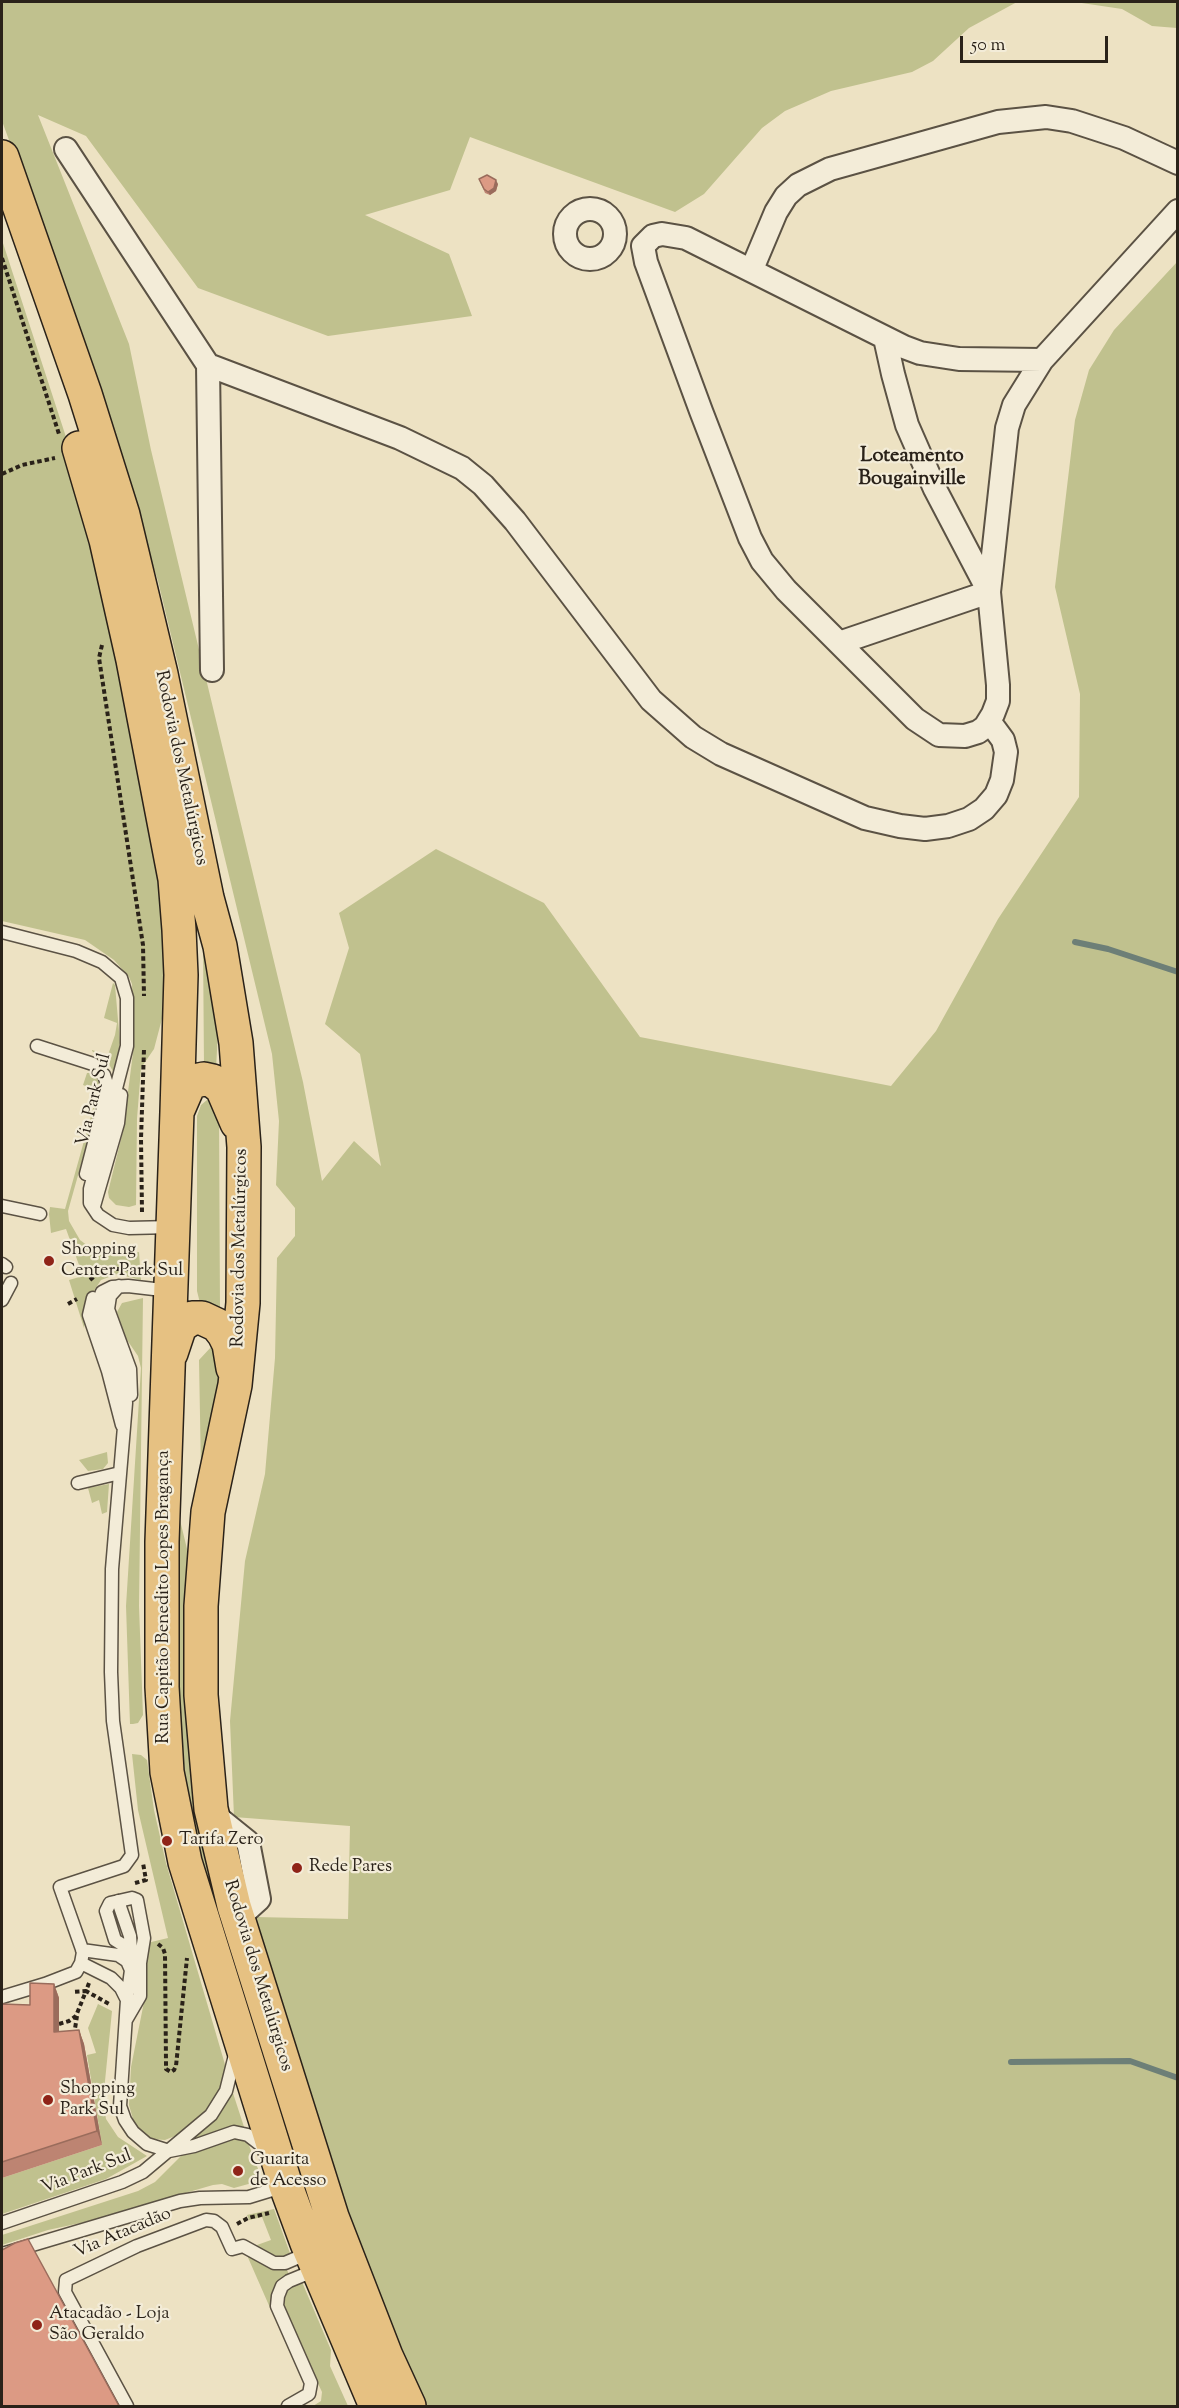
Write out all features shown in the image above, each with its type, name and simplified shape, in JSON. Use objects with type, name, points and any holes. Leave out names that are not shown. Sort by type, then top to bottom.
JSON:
[{"type":"main road","name":"Rodovia dos Metalúrgicos","points":[[2,157],[86,394],[123,515],[143,592],[207,898],[227,979],[239,1073],[244,1147],[243,1303],[235,1384],[208,1512],[201,1606],[201,1695],[212,1813],[238,1918],[332,2217],[362,2296],[410,2406]]},
{"type":"main road","name":"Rodovia dos Metalúrgicos","points":[[2,215],[72,426],[106,540],[156,774],[175,879],[179,930],[181,975],[177,1112]]},
{"type":"main road","points":[[177,1112],[190,1082],[204,1079],[213,1081],[222,1088],[228,1098],[244,1147]]},
{"type":"main road","name":"Rua Capitão Benedito Lopes Bragança","points":[[177,1112],[162,1542],[164,1739],[175,1819],[185,1862],[233,2016],[280,2186],[307,2243],[376,2406]]},
{"type":"main road","points":[[170,1362],[180,1326],[192,1318],[209,1320],[224,1334],[229,1344],[235,1384]]},
{"type":"street","points":[[752,269],[776,212],[786,196],[798,185],[830,169],[998,122],[1046,117],[1072,121],[1124,138],[1178,164]]},
{"type":"street","points":[[66,149],[208,364],[212,670]]},
{"type":"street","points":[[643,246],[646,262],[750,538],[762,561],[839,643],[927,729],[939,735],[965,736],[978,732],[989,721],[998,701],[989,592],[1007,428],[1014,405],[1042,360],[1178,211]]},
{"type":"street","points":[[643,246],[653,236],[673,235],[686,238],[752,269],[885,338],[920,353],[938,357],[979,360],[1042,360]]},
{"type":"street","points":[[614,241],[643,246]]},
{"type":"street","points":[[885,338],[907,425],[934,489],[989,592]]},
{"type":"street","points":[[208,364],[400,438],[462,468],[483,485],[515,521],[651,700],[693,737],[722,754],[866,818],[925,829],[948,826],[969,819],[984,809],[996,795],[1002,780],[1006,752],[1003,740],[989,721]]},
{"type":"street","points":[[839,643],[989,592]]},
{"type":"lane","name":"Via Park Sul","points":[[2,932],[64,947],[102,962],[114,971],[123,983],[127,998],[127,1046],[90,1189],[92,1206]]},
{"type":"lane","points":[[37,1046],[89,1061],[101,1070],[109,1085],[110,1115]]},
{"type":"lane","points":[[92,1206],[118,1123],[123,1066]]},
{"type":"lane","points":[[109,1085],[85,1179],[92,1206],[105,1221],[121,1227],[173,1227]]},
{"type":"lane","points":[[2,1206],[40,1214]]},
{"type":"lane","points":[[2,1300],[11,1283]]},
{"type":"lane","points":[[2,1997],[72,1975],[81,1963],[82,1950],[60,1887],[124,1866],[132,1855],[113,1721],[111,1672],[112,1569],[121,1457],[132,1377],[108,1309],[114,1287]]},
{"type":"lane","points":[[125,1429],[90,1315],[91,1304],[99,1290],[114,1287],[172,1291]]},
{"type":"lane","points":[[78,1483],[120,1473]]},
{"type":"lane","points":[[126,2021],[140,1996],[140,1963],[144,1938],[139,1903],[132,1898],[107,1905],[106,1915],[115,1941],[131,1950],[140,1963]]},
{"type":"lane","points":[[82,1950],[109,1952],[127,1961],[132,1976],[122,2004]]},
{"type":"lane","points":[[81,1963],[116,1983],[126,2021],[120,2097],[122,2113],[139,2138],[154,2148],[169,2151],[211,2115],[226,2091],[235,2051],[233,2016]]},
{"type":"lane","name":"Via Park Sul","points":[[2,2223],[122,2182],[143,2172],[169,2151],[194,2146],[227,2133],[238,2132],[252,2137],[280,2186]]},
{"type":"lane","points":[[2,2254],[180,2201],[200,2198],[249,2197],[280,2186]]},
{"type":"lane","name":"Via Atacadão","points":[[127,2406],[64,2292],[66,2280],[137,2246],[198,2222],[214,2222],[224,2230],[232,2249],[243,2246],[278,2264],[299,2258],[307,2243]]},
{"type":"lane","points":[[288,2406],[309,2394],[311,2384],[277,2306],[278,2296],[282,2286],[293,2279],[309,2273],[322,2279]]},
{"type":"path","points":[[2,258],[59,435]]},
{"type":"path","points":[[2,474],[22,465],[66,456]]},
{"type":"path","points":[[132,1889],[143,1886]]},
{"type":"path","points":[[152,1946],[162,1946],[165,1954],[166,2069],[171,2072],[176,2066],[188,1953]]},
{"type":"path","points":[[72,2045],[78,2012],[94,1969]]},
{"type":"path","points":[[86,1991],[122,2004]]},
{"type":"path","points":[[59,2024],[69,2021],[78,2012]]},
{"type":"path","points":[[224,2230],[262,2214],[280,2186]]},
{"type":"green space","points":[[2,2],[1017,2],[969,28],[933,61],[912,72],[831,91],[785,111],[762,128],[704,194],[675,212],[470,137],[450,190],[365,215],[449,254],[472,316],[328,336],[198,288],[86,136],[38,115],[129,344],[151,450],[303,1082],[322,1181],[354,1141],[381,1166],[360,1054],[325,1024],[349,948],[339,913],[436,849],[544,903],[640,1037],[891,1086],[936,1031],[998,919],[1079,797],[1080,694],[1055,587],[1075,420],[1089,370],[1114,330],[1177,262],[1177,2406],[427,2406],[397,2344],[353,2229],[299,2066],[255,1917],[348,1919],[350,1826],[234,1817],[230,1721],[245,1561],[265,1474],[275,1358],[277,1258],[295,1236],[295,1208],[276,1185],[279,1121],[272,1054],[158,581],[73,315],[2,121]]},
{"type":"green space","points":[[1075,2],[1177,2],[1177,28],[1152,26],[1122,9]]},
{"type":"green space","points":[[2,240],[78,474],[163,885],[168,996],[154,1049],[141,1068],[137,1119],[136,1205],[129,1207],[116,1205],[109,1198],[108,1192],[123,1131],[134,1045],[132,984],[129,977],[114,960],[85,940],[2,921]]},
{"type":"green space","points":[[203,942],[218,1031],[216,1069],[204,1067]]},
{"type":"green space","points":[[113,983],[120,1043],[115,1075],[110,1066],[92,1051],[108,1055],[115,1035],[117,1023],[104,1018]]},
{"type":"green space","points":[[87,1073],[92,1073],[98,1078],[102,1090],[68,1211],[69,1221],[80,1240],[96,1252],[116,1255],[139,1252],[141,1280],[117,1274],[101,1280],[88,1300],[84,1328],[69,1280],[83,1276],[66,1229],[51,1233],[49,1214],[50,1207],[65,1209],[98,1091],[83,1085]]},
{"type":"green space","points":[[211,1100],[219,1110],[220,1313],[200,1303],[197,1291],[197,1116],[201,1105]]},
{"type":"green space","points":[[143,1298],[139,1606],[143,1715],[138,1723],[130,1724],[126,1606],[141,1368],[138,1356],[125,1337],[117,1312],[122,1303]]},
{"type":"green space","points":[[212,1346],[220,1346],[220,1392],[201,1471],[199,1360]]},
{"type":"green space","points":[[107,1452],[108,1463],[103,1469],[88,1471],[79,1460]]},
{"type":"green space","points":[[109,1484],[107,1512],[102,1514],[99,1500],[92,1503],[88,1488]]},
{"type":"green space","points":[[179,1516],[189,1557],[194,1701],[326,2264],[189,1829],[175,1724]]},
{"type":"green space","points":[[132,1754],[141,1755],[147,1760],[154,1810],[166,1863],[226,2068],[225,2083],[209,2110],[180,2134],[165,2140],[152,2139],[135,2126],[129,2105],[131,2067],[146,1992],[144,1967],[147,1943],[168,1938],[138,1810]]},
{"type":"green space","points":[[98,2004],[112,2011],[103,2101],[106,2119],[118,2137],[147,2156],[106,2179],[2,2214],[2,2178],[102,2145],[87,2055],[96,2053],[88,2028]]},
{"type":"green space","points":[[232,2090],[245,2130],[184,2143]]},
{"type":"green space","points":[[230,2136],[247,2140],[260,2174],[252,2183],[234,2188],[222,2184],[213,2185],[85,2222],[48,2230],[2,2245],[2,2235],[138,2191],[155,2182],[182,2155]]},
{"type":"green space","points":[[274,2209],[291,2256],[282,2260],[263,2253],[257,2245],[271,2240],[262,2217],[249,2220],[247,2215]]},
{"type":"green space","points":[[246,2253],[272,2268],[286,2268],[289,2274],[282,2279],[272,2295],[271,2310]]},
{"type":"green space","points":[[302,2282],[331,2350],[330,2366],[348,2406],[313,2406],[321,2401],[322,2392],[283,2309],[282,2297],[289,2287]]},
{"type":"building","points":[[487,175],[496,180],[494,188],[488,192],[479,179]]},
{"type":"building","name":"Shopping Park Sul","points":[[30,1983],[54,1984],[54,2032],[79,2030],[97,2131],[2,2162],[2,2004],[30,2005]]},
{"type":"building","name":"Atacadão - Loja São Geraldo","points":[[28,2239],[119,2406],[2,2406],[2,2250]]},
{"type":"waterway","points":[[1075,942],[1108,949],[1178,972]]},
{"type":"waterway","points":[[1011,2062],[1130,2061],[1178,2078]]},
{"type":"place","name":"Shopping Center Park Sul","points":[[49,1261]]},
{"type":"place","name":"Tarifa Zero","points":[[167,1841]]},
{"type":"place","name":"Rede Pares","points":[[297,1868]]},
{"type":"place","name":"Shopping Park Sul","points":[[48,2100]]},
{"type":"place","name":"Guarita de Acesso","points":[[238,2171]]},
{"type":"place","name":"Atacadão - Loja São Geraldo","points":[[37,2325]]},
{"type":"district","name":"Loteamento Bougainville","points":[[912,470]]}]
